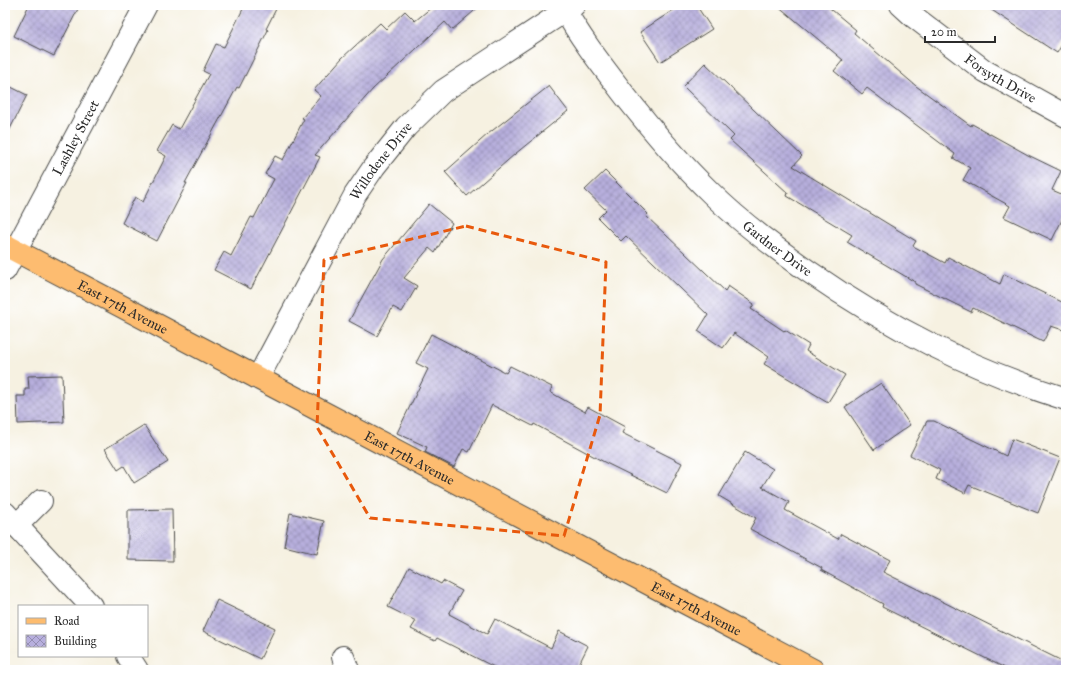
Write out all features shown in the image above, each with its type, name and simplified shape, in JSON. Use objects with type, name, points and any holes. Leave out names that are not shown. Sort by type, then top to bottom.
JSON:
[{"type":"main road","name":"East 17th Avenue","points":[[10,248],[813,670]]},
{"type":"street","name":"Lashley Street","points":[[5,270],[10,248],[146,5]]},
{"type":"street","name":"Forsyth Drive","points":[[902,5],[913,16],[985,71],[1066,116]]},
{"type":"street","name":"Willodene Drive","points":[[258,378],[355,195],[374,166],[406,127],[443,91],[567,7]]},
{"type":"street","name":"Gardner Drive","points":[[567,7],[597,60],[658,138],[711,194],[769,244],[855,304],[949,355],[1023,386],[1066,399]]},
{"type":"street","points":[[41,501],[11,519],[90,605]]},
{"type":"street","points":[[129,657],[137,670]]},
{"type":"highlighted area","points":[[466,226],[606,262],[600,415],[564,536],[370,518],[317,427],[324,260]]},
{"type":"building","points":[[29,5],[80,5],[54,56],[14,36]]},
{"type":"building","points":[[245,5],[278,5],[266,29],[268,30],[239,88],[237,87],[185,183],[187,183],[157,241],[122,223],[135,197],[143,202],[166,156],[157,151],[172,125],[179,129],[209,74],[203,71],[216,44],[224,47]]},
{"type":"building","points":[[431,5],[481,5],[452,30],[445,22],[373,89],[315,155],[320,157],[251,289],[214,270],[224,252],[231,256],[251,217],[254,218],[274,179],[265,174],[275,156],[283,160],[304,119],[302,118],[321,96],[314,90],[342,58],[380,23],[386,29],[405,11],[415,21],[432,7]]},
{"type":"building","points":[[681,5],[696,5],[712,29],[660,62],[640,32]]},
{"type":"building","points":[[777,5],[826,5],[856,30],[854,33],[916,86],[971,126],[972,124],[1028,155],[1061,171],[1052,190],[1066,196],[1066,212],[1052,240],[1004,217],[1010,206],[963,180],[970,168],[953,158],[955,154],[867,88],[862,94],[834,71],[843,60]]},
{"type":"building","points":[[984,5],[1066,5],[1066,38],[1057,53]]},
{"type":"building","points":[[705,63],[802,156],[793,166],[916,241],[913,246],[945,263],[948,257],[1000,284],[1004,274],[1066,304],[1066,331],[1051,326],[1043,342],[973,308],[971,312],[915,284],[915,282],[847,242],[852,235],[787,196],[788,193],[730,140],[734,136],[683,86]]},
{"type":"building","points":[[5,84],[27,95],[5,139]]},
{"type":"building","points":[[549,86],[568,111],[515,154],[467,196],[445,172],[488,134]]},
{"type":"building","points":[[605,171],[648,214],[646,216],[725,291],[728,286],[754,304],[751,309],[784,331],[785,330],[809,345],[806,351],[845,375],[828,402],[764,364],[769,357],[734,333],[723,348],[698,331],[708,315],[626,236],[621,241],[598,218],[606,210],[585,190]]},
{"type":"building","points":[[429,204],[452,223],[435,253],[429,248],[404,278],[417,286],[402,312],[393,307],[377,336],[349,321],[383,259]]},
{"type":"building","points":[[431,334],[506,373],[510,366],[552,387],[550,392],[585,412],[588,407],[625,427],[622,433],[682,463],[667,493],[606,463],[534,424],[533,426],[492,405],[469,452],[463,449],[454,467],[425,452],[427,447],[397,433],[428,369],[416,363]]},
{"type":"building","points":[[62,375],[64,422],[18,424],[17,396],[25,396],[25,389],[29,389],[28,376]]},
{"type":"building","points":[[881,383],[910,425],[874,450],[845,407]]},
{"type":"building","points":[[927,421],[934,421],[1006,456],[1012,439],[1060,458],[1038,513],[969,485],[965,493],[936,479],[940,470],[910,455]]},
{"type":"building","points":[[144,425],[168,462],[134,483],[124,466],[118,470],[105,449]]},
{"type":"building","points":[[745,452],[773,469],[762,487],[789,502],[785,510],[838,539],[841,534],[890,560],[883,572],[1066,663],[1066,670],[1009,670],[882,607],[883,604],[821,570],[822,568],[750,529],[756,518],[719,496]]},
{"type":"building","points":[[172,509],[173,561],[128,560],[128,510]]},
{"type":"building","points":[[290,513],[324,521],[317,554],[284,546]]},
{"type":"building","points":[[409,567],[441,584],[443,581],[462,591],[449,614],[487,634],[495,619],[551,648],[559,631],[588,646],[576,670],[500,670],[437,638],[435,641],[411,629],[416,621],[388,607]]},
{"type":"building","points":[[217,600],[275,628],[260,659],[203,631]]}]
